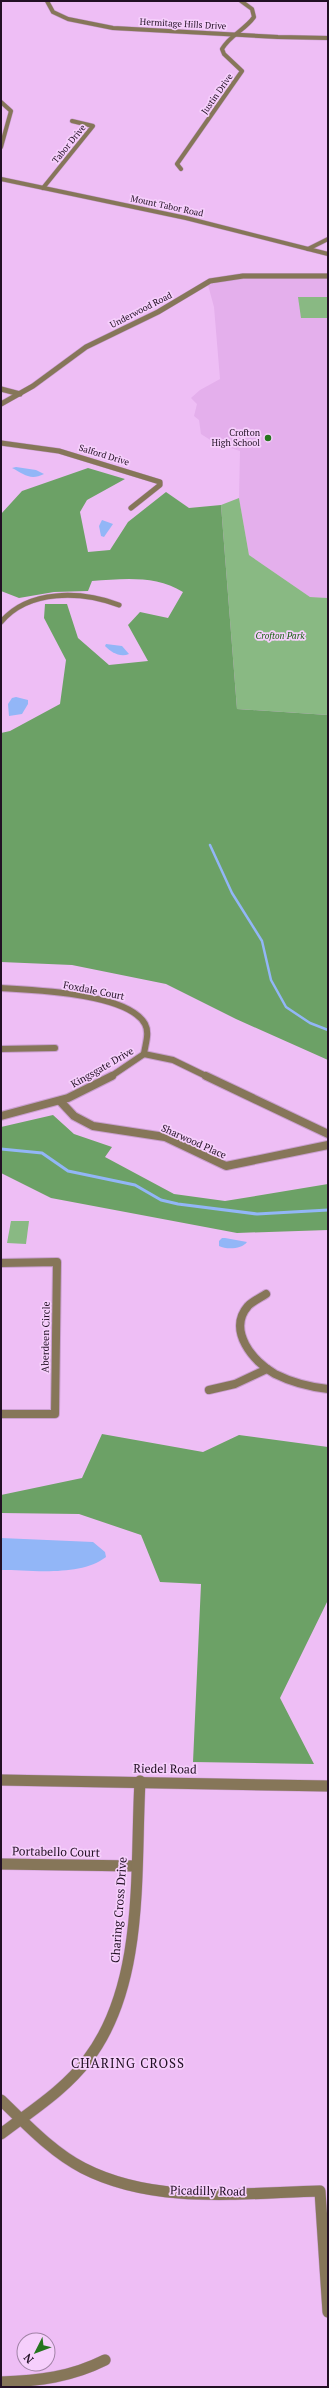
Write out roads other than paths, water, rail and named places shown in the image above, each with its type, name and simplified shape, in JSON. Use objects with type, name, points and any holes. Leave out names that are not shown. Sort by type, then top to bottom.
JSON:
[{"type":"street","name":"Hermitage Hills Drive","points":[[47,1],[49,7],[59,14],[94,26],[128,30],[234,35],[280,39],[328,38]]},
{"type":"street","name":"Justin Drive","points":[[181,169],[177,164],[242,71],[222,52],[224,44],[248,26],[254,17],[252,9],[241,1]]},
{"type":"street","points":[[1,102],[11,111],[1,147]]},
{"type":"street","name":"Tabor Drive","points":[[43,188],[93,126],[86,123],[72,121]]},
{"type":"street","name":"Mount Tabor Road","points":[[1,179],[200,221],[328,254]]},
{"type":"street","points":[[308,249],[328,239]]},
{"type":"street","name":"Underwood Road","points":[[1,404],[20,394],[86,347],[158,312],[210,281],[243,276],[328,276]]},
{"type":"street","points":[[1,389],[20,394]]},
{"type":"street","name":"Salford Drive","points":[[1,443],[59,451],[160,482],[160,485],[132,508]]},
{"type":"street","points":[[1,622],[6,614],[20,606],[51,597],[92,597],[104,599],[119,605]]},
{"type":"street","name":"Foxdale Court","points":[[1,988],[60,993],[119,1003],[137,1012],[145,1024],[147,1032],[144,1054]]},
{"type":"street","points":[[1,1049],[55,1048]]},
{"type":"street","points":[[144,1054],[173,1060],[328,1134]]},
{"type":"street","name":"Kingsgate Drive","points":[[1,1116],[60,1101],[97,1085],[144,1054]]},
{"type":"street","name":"Sharwood Place","points":[[60,1101],[74,1116],[93,1126],[165,1137],[226,1166],[328,1145]]},
{"type":"street","name":"Aberdeen Circle","points":[[1,1263],[57,1262],[55,1414],[1,1414]]},
{"type":"street","points":[[266,1294],[248,1306],[240,1321],[240,1330],[248,1349],[267,1369],[294,1381],[328,1389]]},
{"type":"street","points":[[209,1390],[236,1384],[267,1369]]},
{"type":"street","name":"Riedel Road","points":[[1,1780],[140,1781],[328,1786]]},
{"type":"street","name":"Charing Cross Drive","points":[[1,2134],[68,2081],[87,2060],[102,2038],[116,2011],[125,1986],[131,1953],[140,1781]]},
{"type":"street","name":"Portabello Court","points":[[1,1864],[135,1866]]},
{"type":"street","name":"Picadilly Road","points":[[1,2100],[53,2147],[83,2168],[110,2179],[139,2187],[194,2193],[320,2191],[328,2312]]},
{"type":"street","points":[[1,2382],[65,2378],[83,2372],[105,2360]]},
{"type":"water","points":[[16,467],[36,470],[44,474],[35,477],[27,476],[12,468]]},
{"type":"water","points":[[102,520],[113,524],[104,537],[101,536],[99,526]]},
{"type":"water","points":[[106,644],[122,646],[129,654],[116,654],[105,646]]},
{"type":"water","points":[[16,697],[28,700],[28,704],[22,714],[9,716],[8,704],[12,698]]},
{"type":"water","points":[[222,1238],[247,1242],[242,1246],[226,1248],[219,1246],[219,1241]]},
{"type":"water","points":[[1,1538],[93,1542],[105,1552],[106,1557],[95,1563],[70,1570],[1,1570]]},
{"type":"waterway","points":[[210,845],[232,893],[262,941],[271,980],[286,1007],[310,1023],[328,1030]]},
{"type":"waterway","points":[[1,1149],[42,1153],[68,1171],[135,1185],[161,1200],[178,1204],[257,1214],[328,1210]]},
{"type":"place","name":"Crofton High School","points":[[268,438]]},
{"type":"district","name":"CHARING CROSS","points":[[128,2063]]},
{"type":"park label","name":"Crofton Park","points":[[280,636]]}]
